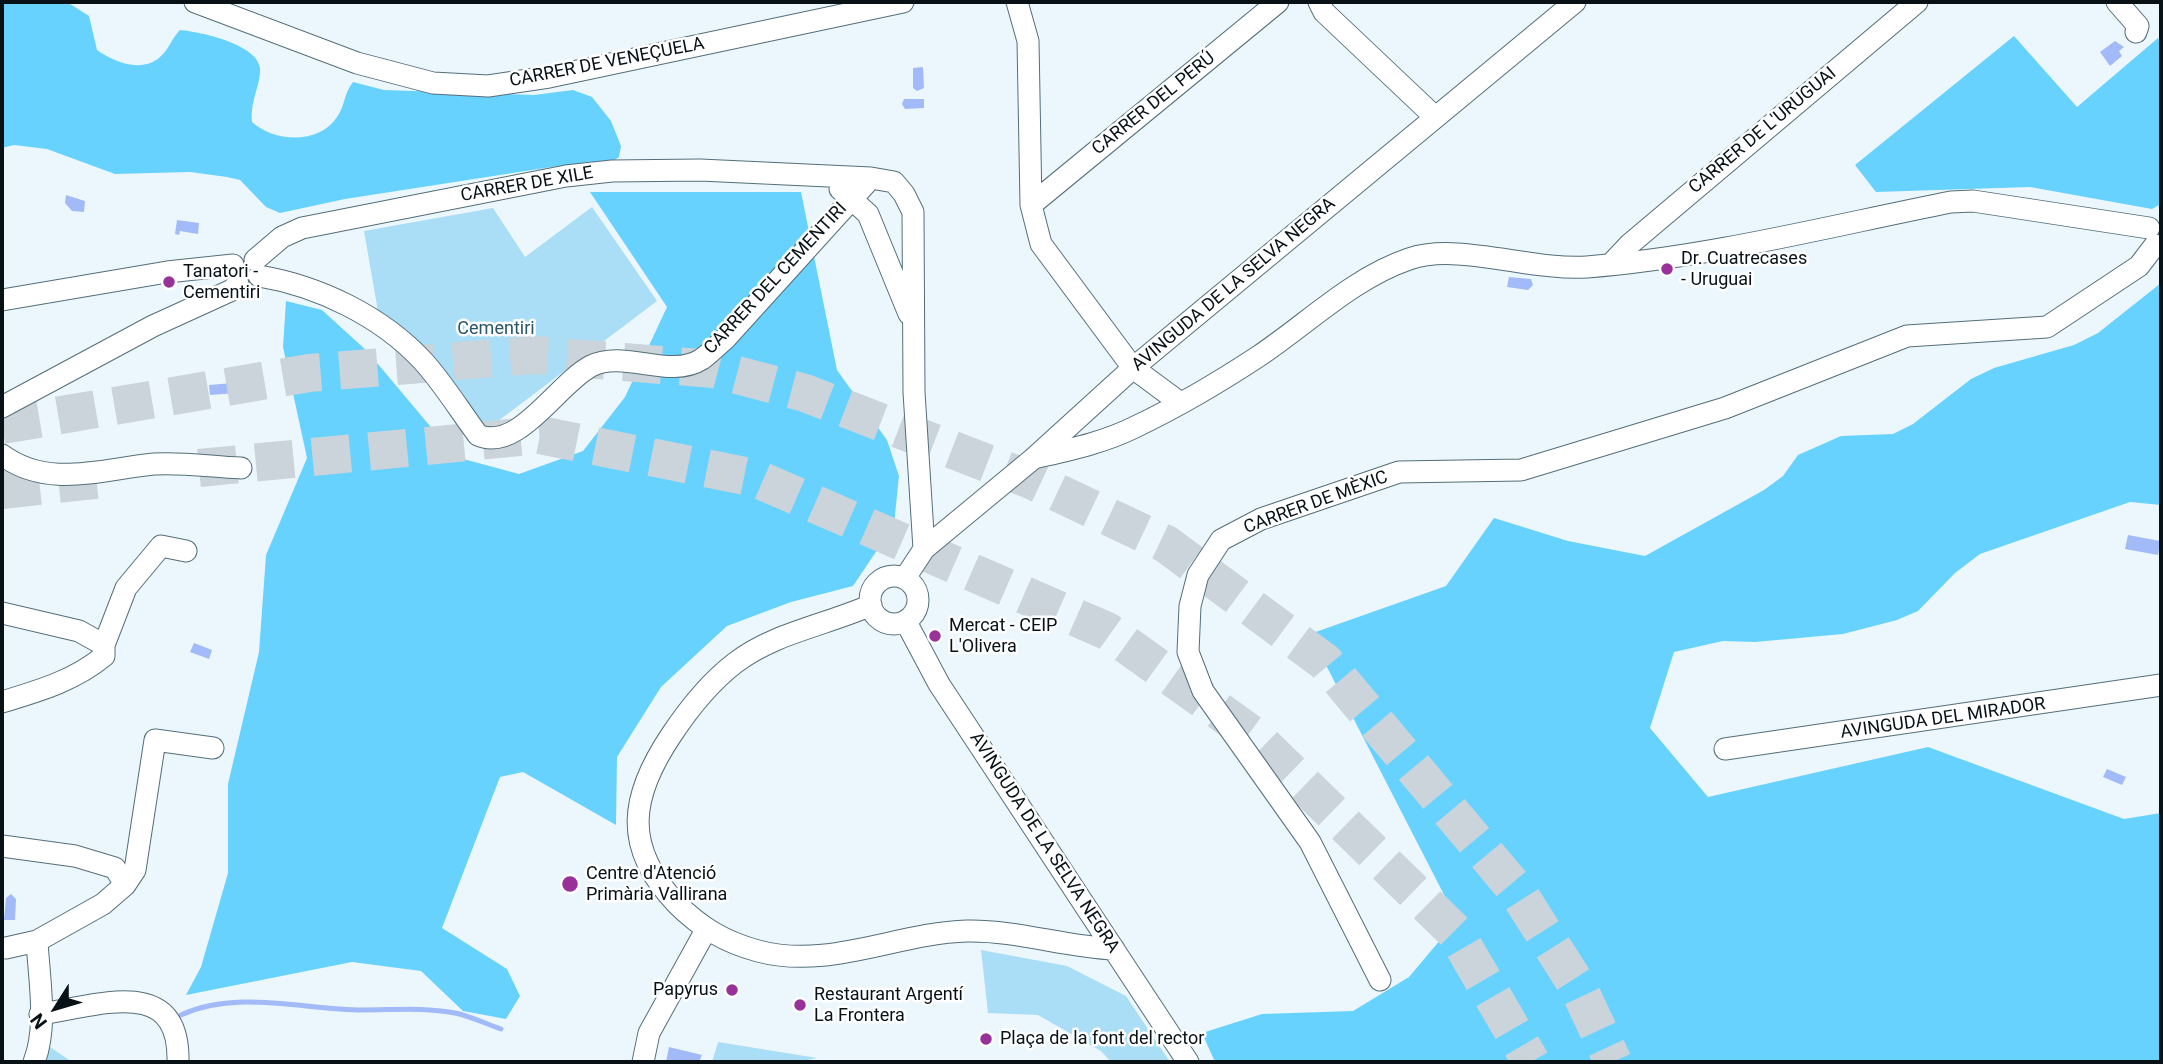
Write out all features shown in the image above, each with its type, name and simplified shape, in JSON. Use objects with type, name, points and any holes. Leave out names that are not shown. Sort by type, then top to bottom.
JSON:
[{"type":"street","name":"CARRER DE VENEÇUELA","points":[[195,2],[357,63],[433,83],[488,86],[549,77],[903,2]]},
{"type":"street","points":[[1017,2],[1028,41],[1031,205],[1041,244],[1133,368],[1179,402]]},
{"type":"street","name":"CARRER DEL PERÚ","points":[[1031,205],[1278,2]]},
{"type":"street","points":[[1319,2],[1324,12],[1435,117]]},
{"type":"street","name":"AVINGUDA DE LA SELVA NEGRA","points":[[905,578],[924,549],[1034,458],[1133,368],[1575,2]]},
{"type":"street","name":"CARRER DE L'URUGUAI","points":[[1611,264],[1629,244],[1917,2]]},
{"type":"street","points":[[2117,2],[2138,26],[2136,32]]},
{"type":"street","name":"CARRER DE XILE","points":[[257,268],[282,237],[302,228],[566,176],[612,171],[700,170],[871,178],[894,182],[913,212],[912,323],[924,549]]},
{"type":"street","name":"CARRER DE XILE","points":[[813,176],[837,187],[869,214],[912,323]]},
{"type":"street","name":"CARRER DEL CEMENTIRI","points":[[257,268],[316,289],[380,324],[423,361],[478,435],[489,440],[505,437],[589,367],[605,360],[664,366],[700,360],[726,338],[850,198],[871,178]]},
{"type":"street","points":[[1034,458],[1094,443],[1134,428],[1257,357],[1377,272],[1411,258],[1443,252],[1487,259],[1583,267],[1658,260],[1785,238],[1951,202],[1973,201],[2157,234]]},
{"type":"street","name":"CARRER DE MÈXIC","points":[[1380,980],[1310,842],[1203,691],[1188,652],[1190,606],[1198,575],[1221,540],[1261,519],[1399,472],[1521,470],[1725,408],[1907,336],[2047,327],[2139,266],[2157,234]]},
{"type":"street","points":[[2,300],[167,272],[235,274],[251,285],[257,268]]},
{"type":"street","points":[[2,407],[153,326],[232,290],[235,274]]},
{"type":"street","points":[[2,455],[16,466],[46,476],[157,464],[241,468]]},
{"type":"street","points":[[2,702],[53,687],[91,667],[104,656],[104,645],[126,588],[160,546],[187,551]]},
{"type":"street","points":[[892,576],[905,578],[915,587],[918,600],[915,612],[905,622],[884,622],[877,617],[871,605],[872,592],[880,581],[892,576]]},
{"type":"street","points":[[871,605],[763,646],[733,665],[695,701],[649,772],[640,794],[637,822],[640,844],[649,868],[668,895],[706,930],[759,952],[786,956],[832,954],[963,931],[989,931],[1114,949]]},
{"type":"street","points":[[2,612],[79,631],[104,645]]},
{"type":"street","name":"AVINGUDA DE LA SELVA NEGRA","points":[[905,622],[939,684],[1188,1062]]},
{"type":"street","name":"AVINGUDA DEL MIRADOR","points":[[1725,749],[2161,685]]},
{"type":"street","points":[[3,949],[37,941],[103,904],[125,885],[135,870],[155,740],[214,748]]},
{"type":"street","points":[[2,846],[75,856],[115,868],[125,885]]},
{"type":"street","points":[[643,1062],[649,1033],[706,930]]},
{"type":"street","points":[[34,1062],[38,1052],[40,1014],[37,941]]},
{"type":"street","points":[[40,1014],[127,1002],[153,1005],[164,1012],[174,1028],[178,1062]]},
{"type":"green space","name":"Cementiri","points":[[592,207],[657,301],[481,434],[379,317],[364,231],[493,208],[525,257]]},
{"type":"green space","points":[[981,950],[1067,966],[1126,996],[1170,1062],[1111,1062],[1101,1051],[1038,1015],[988,1013]]},
{"type":"green space","points":[[718,1042],[817,1058],[799,1062],[712,1062]]},
{"type":"green space","points":[[50,1047],[72,1062],[41,1062]]},
{"type":"shaded area","points":[[2,2],[67,2],[89,16],[97,50],[130,65],[148,64],[156,60],[180,30],[201,33],[239,46],[257,60],[260,68],[252,122],[272,134],[296,138],[319,132],[329,126],[340,113],[353,82],[384,90],[534,95],[573,90],[592,97],[611,121],[621,146],[619,157],[609,164],[558,166],[345,199],[280,213],[266,207],[240,180],[190,172],[115,174],[47,149],[14,145],[2,148]]},
{"type":"shaded area","points":[[2014,36],[2077,107],[2158,38],[2161,42],[2161,204],[2152,209],[2030,187],[1876,192],[1855,165]]},
{"type":"shaded area","points":[[2115,41],[2124,47],[2119,51],[2122,56],[2110,66],[2100,52]]},
{"type":"shaded area","points":[[923,67],[924,88],[917,91],[913,88],[913,68]]},
{"type":"shaded area","points":[[904,99],[924,99],[924,108],[905,109],[902,104]]},
{"type":"shaded area","points":[[590,192],[801,192],[837,370],[887,440],[899,476],[894,525],[853,586],[791,602],[727,626],[661,687],[617,757],[616,825],[523,772],[500,777],[442,928],[507,969],[520,996],[506,1019],[463,1011],[421,971],[352,962],[186,995],[201,967],[228,873],[228,784],[259,652],[266,555],[307,458],[283,347],[286,301],[322,310],[367,351],[456,457],[519,474],[583,451],[625,397],[667,307]]},
{"type":"shaded area","points":[[66,195],[85,201],[84,212],[72,211],[65,203]]},
{"type":"shaded area","points":[[177,220],[199,223],[198,234],[180,231],[179,235],[175,234]]},
{"type":"shaded area","points":[[1509,277],[1531,279],[1533,285],[1528,290],[1507,287]]},
{"type":"shaded area","points":[[2161,283],[2161,505],[2130,502],[1980,554],[1955,573],[1918,611],[1897,620],[1843,634],[1755,642],[1723,641],[1674,652],[1650,728],[1708,797],[1928,747],[2124,819],[2161,813],[2161,1062],[1215,1062],[1202,1033],[1262,1014],[1353,1011],[1409,977],[1457,920],[1310,634],[1446,586],[1494,518],[1568,541],[1645,556],[1764,490],[1783,476],[1798,455],[1841,436],[1893,434],[1913,424],[1971,379],[1994,368],[2074,345],[2098,333]]},
{"type":"shaded area","points":[[233,383],[237,393],[210,395],[209,385]]},
{"type":"shaded area","points":[[2128,535],[2160,541],[2158,555],[2125,549]]},
{"type":"shaded area","points":[[194,643],[212,650],[209,659],[190,652]]},
{"type":"shaded area","points":[[2107,769],[2126,777],[2122,785],[2103,777]]},
{"type":"shaded area","points":[[11,894],[16,899],[15,920],[4,920],[6,898]]},
{"type":"shaded area","points":[[669,1047],[702,1055],[699,1062],[666,1062]]},
{"type":"waterway","points":[[181,1015],[203,1007],[248,1002],[363,1010],[420,1009],[455,1013],[501,1029]]},
{"type":"tunnel","points":[[2,425],[309,373],[533,355],[714,369],[805,393],[1031,480],[1166,544],[1325,662],[1517,891],[1578,987],[1613,1062]]},
{"type":"tunnel","points":[[199,468],[540,435],[755,478],[1107,631],[1254,736],[1455,932],[1531,1062]]},
{"type":"tunnel","points":[[2,490],[104,479]]},
{"type":"place","name":"Dr. Cuatrecases - Uruguai","points":[[1667,269]]},
{"type":"place","name":"Tanatori - Cementiri","points":[[169,282]]},
{"type":"place","name":"Mercat - CEIP L'Olivera","points":[[935,636]]},
{"type":"place","name":"Centre d'Atenció Primària Vallirana","points":[[570,884]]},
{"type":"place","name":"Papyrus","points":[[732,990]]},
{"type":"place","name":"Restaurant Argentí La Frontera","points":[[800,1005]]},
{"type":"place","name":"Plaça de la font del rector","points":[[986,1039]]}]
